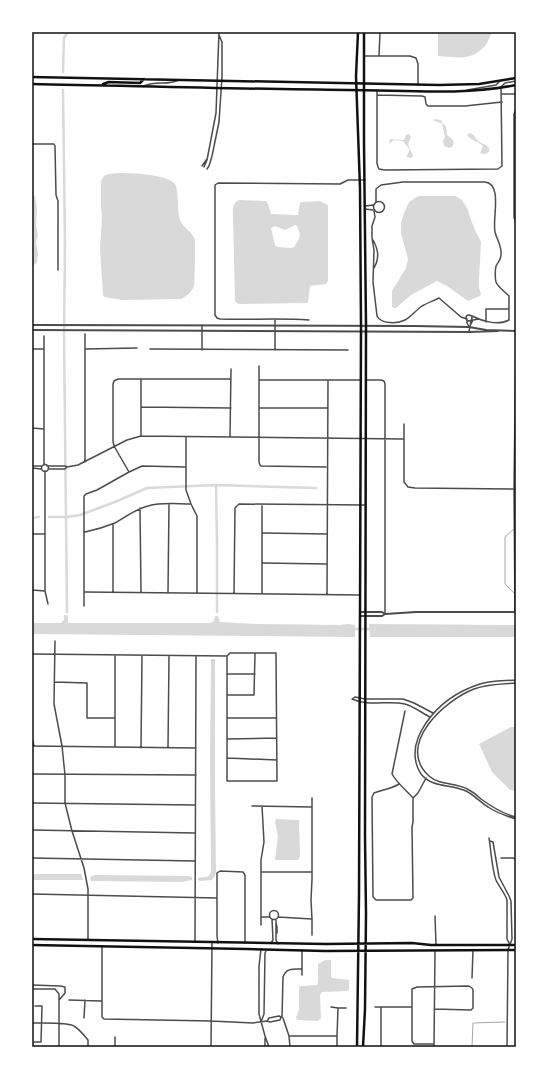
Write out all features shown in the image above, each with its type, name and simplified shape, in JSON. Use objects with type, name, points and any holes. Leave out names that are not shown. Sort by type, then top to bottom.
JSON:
[{"type":"main road","points":[[357,1047],[359,944],[361,380],[359,180],[356,83],[358,32]]},
{"type":"main road","points":[[363,1047],[365,1009],[366,438],[364,32]]},
{"type":"main road","points":[[32,77],[418,85],[461,85],[516,79]]},
{"type":"main road","points":[[101,85],[109,82],[140,83],[145,79]]},
{"type":"main road","points":[[32,84],[462,92],[516,84]]},
{"type":"main road","points":[[32,939],[278,944],[412,943],[436,945],[516,945]]},
{"type":"main road","points":[[79,946],[88,940]]},
{"type":"main road","points":[[261,949],[269,943]]},
{"type":"main road","points":[[32,945],[358,951],[516,950]]},
{"type":"main road","points":[[427,950],[436,945]]},
{"type":"main road","points":[[435,950],[441,945]]},
{"type":"street","points":[[379,56],[380,32]]},
{"type":"street","points":[[203,166],[207,159],[215,122],[219,33]]},
{"type":"street","points":[[207,169],[212,156],[219,122],[222,81],[222,42],[219,33]]},
{"type":"street","points":[[364,56],[410,56],[416,58],[418,64],[418,85]]},
{"type":"street","points":[[377,90],[377,163],[378,168],[381,170],[498,169],[502,166],[501,87],[505,83],[516,79]]},
{"type":"street","points":[[144,86],[150,83],[174,83],[180,80]]},
{"type":"street","points":[[462,92],[470,89],[496,85],[500,81]]},
{"type":"street","points":[[502,94],[516,94]]},
{"type":"street","points":[[377,95],[422,96],[428,106],[465,106],[502,102]]},
{"type":"street","points":[[516,109],[514,113],[514,217],[516,224]]},
{"type":"street","points":[[32,144],[54,144],[55,146],[56,195],[58,201],[58,270]]},
{"type":"street","points":[[309,320],[245,320],[217,318],[215,315],[215,185],[218,182],[340,184],[348,180],[365,180]]},
{"type":"street","points":[[365,207],[373,205],[376,202],[376,189],[381,185],[403,182],[489,182],[495,193],[495,231],[500,242],[501,256],[500,262],[496,267],[496,280],[508,296],[508,320],[505,322],[486,322],[479,319],[461,317],[439,298],[421,307],[400,322],[384,322],[379,320],[376,316],[373,282],[374,250],[372,226],[375,217],[378,213],[381,213],[384,206],[380,202],[376,202]]},
{"type":"street","points":[[373,205],[375,217]]},
{"type":"street","points":[[365,207],[378,213]]},
{"type":"street","points":[[372,238],[377,247],[378,254],[377,262],[373,269]]},
{"type":"street","points":[[486,322],[486,309],[509,309]]},
{"type":"street","points":[[467,318],[469,315],[472,318]]},
{"type":"street","points":[[467,318],[469,332]]},
{"type":"street","points":[[469,327],[472,318]]},
{"type":"street","points":[[275,319],[275,350]]},
{"type":"street","points":[[32,325],[469,327],[486,330],[516,331]]},
{"type":"street","points":[[86,325],[86,331]]},
{"type":"street","points":[[202,326],[202,350]]},
{"type":"street","points":[[316,326],[316,332]]},
{"type":"street","points":[[32,330],[275,332],[516,331]]},
{"type":"street","points":[[360,614],[382,616],[385,614],[416,612],[515,612],[514,489],[516,331]]},
{"type":"street","points":[[85,334],[85,462]]},
{"type":"street","points":[[44,336],[44,428],[42,466],[43,471],[45,471],[45,591],[48,604]]},
{"type":"street","points":[[85,349],[137,348]]},
{"type":"street","points":[[32,349],[44,349]]},
{"type":"street","points":[[150,349],[348,350]]},
{"type":"street","points":[[259,366],[258,462],[260,465],[327,467]]},
{"type":"street","points":[[230,437],[231,369]]},
{"type":"street","points":[[128,472],[114,446],[113,440],[114,381],[118,379],[230,379]]},
{"type":"street","points":[[141,379],[141,436]]},
{"type":"street","points":[[259,380],[361,380]]},
{"type":"street","points":[[327,594],[328,380]]},
{"type":"street","points":[[366,380],[381,380],[385,384],[385,614]]},
{"type":"street","points":[[141,407],[231,408]]},
{"type":"street","points":[[259,408],[328,408]]},
{"type":"street","points":[[404,424],[404,482],[408,487],[514,489]]},
{"type":"street","points":[[32,428],[44,428]]},
{"type":"street","points":[[45,471],[48,469],[78,465],[127,440],[141,436],[403,439]]},
{"type":"street","points":[[186,437],[186,490],[197,516],[197,593]]},
{"type":"street","points":[[33,467],[47,466],[57,468]]},
{"type":"street","points":[[84,606],[84,496],[142,466],[186,467]]},
{"type":"street","points":[[85,532],[113,524],[140,508],[159,504],[191,504]]},
{"type":"street","points":[[168,592],[169,504]]},
{"type":"street","points":[[234,593],[236,506],[239,504],[365,505]]},
{"type":"street","points":[[262,505],[262,594]]},
{"type":"street","points":[[140,508],[141,592]]},
{"type":"street","points":[[113,524],[113,592]]},
{"type":"street","points":[[263,533],[327,534]]},
{"type":"street","points":[[32,534],[45,534]]},
{"type":"street","points":[[263,563],[327,564]]},
{"type":"street","points":[[32,590],[45,591]]},
{"type":"street","points":[[85,592],[360,595]]},
{"type":"street","points":[[55,641],[54,704],[62,746],[65,775],[65,803],[72,831],[82,859],[87,882],[88,940]]},
{"type":"street","points":[[32,654],[227,656],[230,653],[276,653],[277,781],[227,781],[227,656]]},
{"type":"street","points":[[227,696],[254,695],[255,653]]},
{"type":"street","points":[[115,655],[115,747]]},
{"type":"street","points":[[141,748],[142,655]]},
{"type":"street","points":[[168,748],[169,656]]},
{"type":"street","points":[[195,942],[196,656]]},
{"type":"street","points":[[227,674],[255,674]]},
{"type":"street","points":[[516,680],[482,683],[466,689],[446,702],[433,713],[420,731],[415,747],[415,756],[418,767],[426,778],[435,784],[465,790],[488,808],[516,818]]},
{"type":"street","points":[[55,682],[87,683],[87,718],[114,718]]},
{"type":"street","points":[[499,812],[466,788],[438,781],[428,775],[420,763],[418,745],[419,738],[430,722],[444,708],[462,694],[481,687],[516,683]]},
{"type":"street","points":[[430,717],[407,704],[365,703],[352,699],[355,697],[360,697],[365,699],[403,699],[433,713]]},
{"type":"street","points":[[399,784],[374,793],[372,797],[373,897],[376,900],[411,900],[413,898],[412,798],[392,774],[405,711]]},
{"type":"street","points":[[227,718],[276,718]]},
{"type":"street","points":[[32,737],[33,746],[196,748]]},
{"type":"street","points":[[227,738],[276,738]]},
{"type":"street","points":[[227,758],[277,760]]},
{"type":"street","points":[[32,774],[196,775]]},
{"type":"street","points":[[412,798],[418,792],[426,778]]},
{"type":"street","points":[[312,798],[312,872],[310,900],[312,936]]},
{"type":"street","points":[[32,803],[195,804]]},
{"type":"street","points":[[252,806],[312,807]]},
{"type":"street","points":[[261,925],[261,860],[264,842],[262,806]]},
{"type":"street","points":[[32,830],[195,833]]},
{"type":"street","points":[[490,838],[495,877],[507,899],[507,939],[510,945]]},
{"type":"street","points":[[490,841],[493,842],[499,877],[510,898],[512,939],[508,950],[507,1047]]},
{"type":"street","points":[[32,858],[195,860]]},
{"type":"street","points":[[501,858],[516,859]]},
{"type":"street","points":[[218,943],[217,873],[220,871],[243,872],[245,875],[245,943]]},
{"type":"street","points":[[261,872],[312,872]]},
{"type":"street","points":[[32,894],[217,898]]},
{"type":"street","points":[[270,917],[271,912],[274,911],[277,912],[278,917]]},
{"type":"street","points":[[435,916],[436,945]]},
{"type":"street","points":[[261,917],[270,917],[276,920]]},
{"type":"street","points":[[278,917],[312,919]]},
{"type":"street","points":[[278,917],[276,920],[276,940],[278,944]]},
{"type":"street","points":[[269,943],[273,940],[272,919]]},
{"type":"street","points":[[211,1047],[212,942]]},
{"type":"street","points":[[102,946],[101,1000],[102,1017],[104,1019],[253,1023],[276,1021],[280,1020],[282,1017]]},
{"type":"street","points":[[261,949],[259,966],[259,1014],[269,1047]]},
{"type":"street","points":[[261,1022],[264,1014],[265,954],[268,949]]},
{"type":"street","points":[[302,950],[302,975]]},
{"type":"street","points":[[434,1047],[435,950]]},
{"type":"street","points":[[472,978],[473,950]]},
{"type":"street","points":[[290,1047],[289,1036],[282,1017],[283,977],[286,970],[302,969]]},
{"type":"street","points":[[32,985],[60,986],[65,988],[65,993],[60,1000]]},
{"type":"street","points":[[32,989],[57,989],[60,986]]},
{"type":"street","points":[[434,1044],[414,1044],[412,1042],[412,989],[414,987],[469,986],[472,988],[473,1008],[471,1010],[435,1009]]},
{"type":"street","points":[[55,989],[59,994],[60,1000],[59,1047]]},
{"type":"street","points":[[69,1000],[101,1000]]},
{"type":"street","points":[[84,1018],[85,1000]]},
{"type":"street","points":[[34,1042],[42,1042],[42,1006],[35,1006]]},
{"type":"street","points":[[375,1007],[412,1008]]},
{"type":"street","points":[[381,1007],[381,1047]]},
{"type":"street","points":[[330,1008],[346,1008]]},
{"type":"street","points":[[337,1047],[338,1008]]},
{"type":"street","points":[[267,1021],[269,1018],[279,1016],[282,1017]]},
{"type":"street","points":[[275,1017],[276,1021]]},
{"type":"street","points":[[32,1023],[59,1023],[73,1025],[88,1040],[88,1047]]},
{"type":"street","points":[[265,1036],[265,1047]]},
{"type":"street","points":[[289,1036],[337,1036]]},
{"type":"street","points":[[115,1037],[115,1047]]},
{"type":"lane","points":[[514,594],[504,584],[505,537],[515,528]]},
{"type":"lane","points":[[472,1047],[473,1023],[507,1022]]},
{"type":"shaded area","points":[[438,32],[492,32],[485,46],[479,51],[469,56],[457,57],[438,56]]},
{"type":"shaded area","points":[[434,119],[441,120],[446,126],[447,135],[453,142],[452,147],[449,148],[444,146],[443,141],[445,137],[442,124],[434,121]]},
{"type":"shaded area","points":[[469,133],[488,147],[489,152],[485,154],[480,153],[483,146],[468,137],[467,135]]},
{"type":"shaded area","points":[[409,134],[411,137],[408,144],[413,156],[411,158],[407,157],[410,150],[403,141],[394,140],[390,143],[389,142],[390,139],[404,140],[406,135]]},
{"type":"shaded area","points":[[118,173],[157,176],[175,184],[180,220],[195,240],[194,286],[187,296],[181,299],[122,300],[104,297],[100,248],[102,217],[101,181],[104,176],[108,174]]},
{"type":"shaded area","points":[[32,194],[35,196],[37,209],[36,225],[38,235],[36,242],[38,254],[36,264],[32,265]]},
{"type":"shaded area","points":[[419,196],[455,196],[461,199],[467,208],[481,242],[479,280],[480,296],[468,301],[447,286],[437,281],[411,295],[396,308],[392,307],[392,291],[406,268],[408,259],[401,233],[401,223],[409,202]]},
{"type":"shaded area","points":[[237,201],[266,201],[271,214],[298,215],[301,202],[320,201],[328,205],[328,281],[326,284],[310,286],[307,303],[239,304],[235,301],[233,207]],"holes":[[[295,225],[297,226],[300,234],[294,247],[278,247],[275,245],[271,228],[275,226],[285,230]]]},
{"type":"shaded area","points":[[64,615],[67,615],[68,617],[68,623],[210,623],[214,621],[215,616],[218,616],[220,622],[258,624],[348,624],[355,625],[355,637],[32,634],[32,623],[61,623],[64,620]]},
{"type":"shaded area","points":[[369,624],[516,625],[516,637],[370,637]]},
{"type":"shaded area","points":[[211,659],[215,659],[216,872],[212,880],[200,881],[198,878],[208,876],[211,871]]},
{"type":"shaded area","points":[[511,727],[516,727],[516,791],[510,790],[492,772],[479,744]]},
{"type":"shaded area","points":[[276,819],[299,820],[300,857],[298,860],[275,860],[278,836],[275,822]]},
{"type":"shaded area","points":[[32,874],[81,874],[83,880],[32,880]]},
{"type":"shaded area","points":[[95,875],[189,876],[192,877],[192,880],[182,882],[91,881],[90,877]]},
{"type":"shaded area","points":[[325,960],[331,960],[332,978],[349,980],[349,990],[322,992],[320,995],[321,1019],[317,1021],[297,1020],[296,1017],[299,1010],[299,987],[317,985],[318,964]]},
{"type":"waterway","points":[[63,72],[64,38],[68,32]]},
{"type":"waterway","points":[[63,90],[67,612]]},
{"type":"waterway","points":[[216,485],[316,488]]},
{"type":"waterway","points":[[49,517],[80,515],[147,488],[216,485],[217,612]]},
{"type":"waterway","points":[[32,518],[39,517]]},
{"type":"waterway","points":[[352,629],[371,629]]}]
